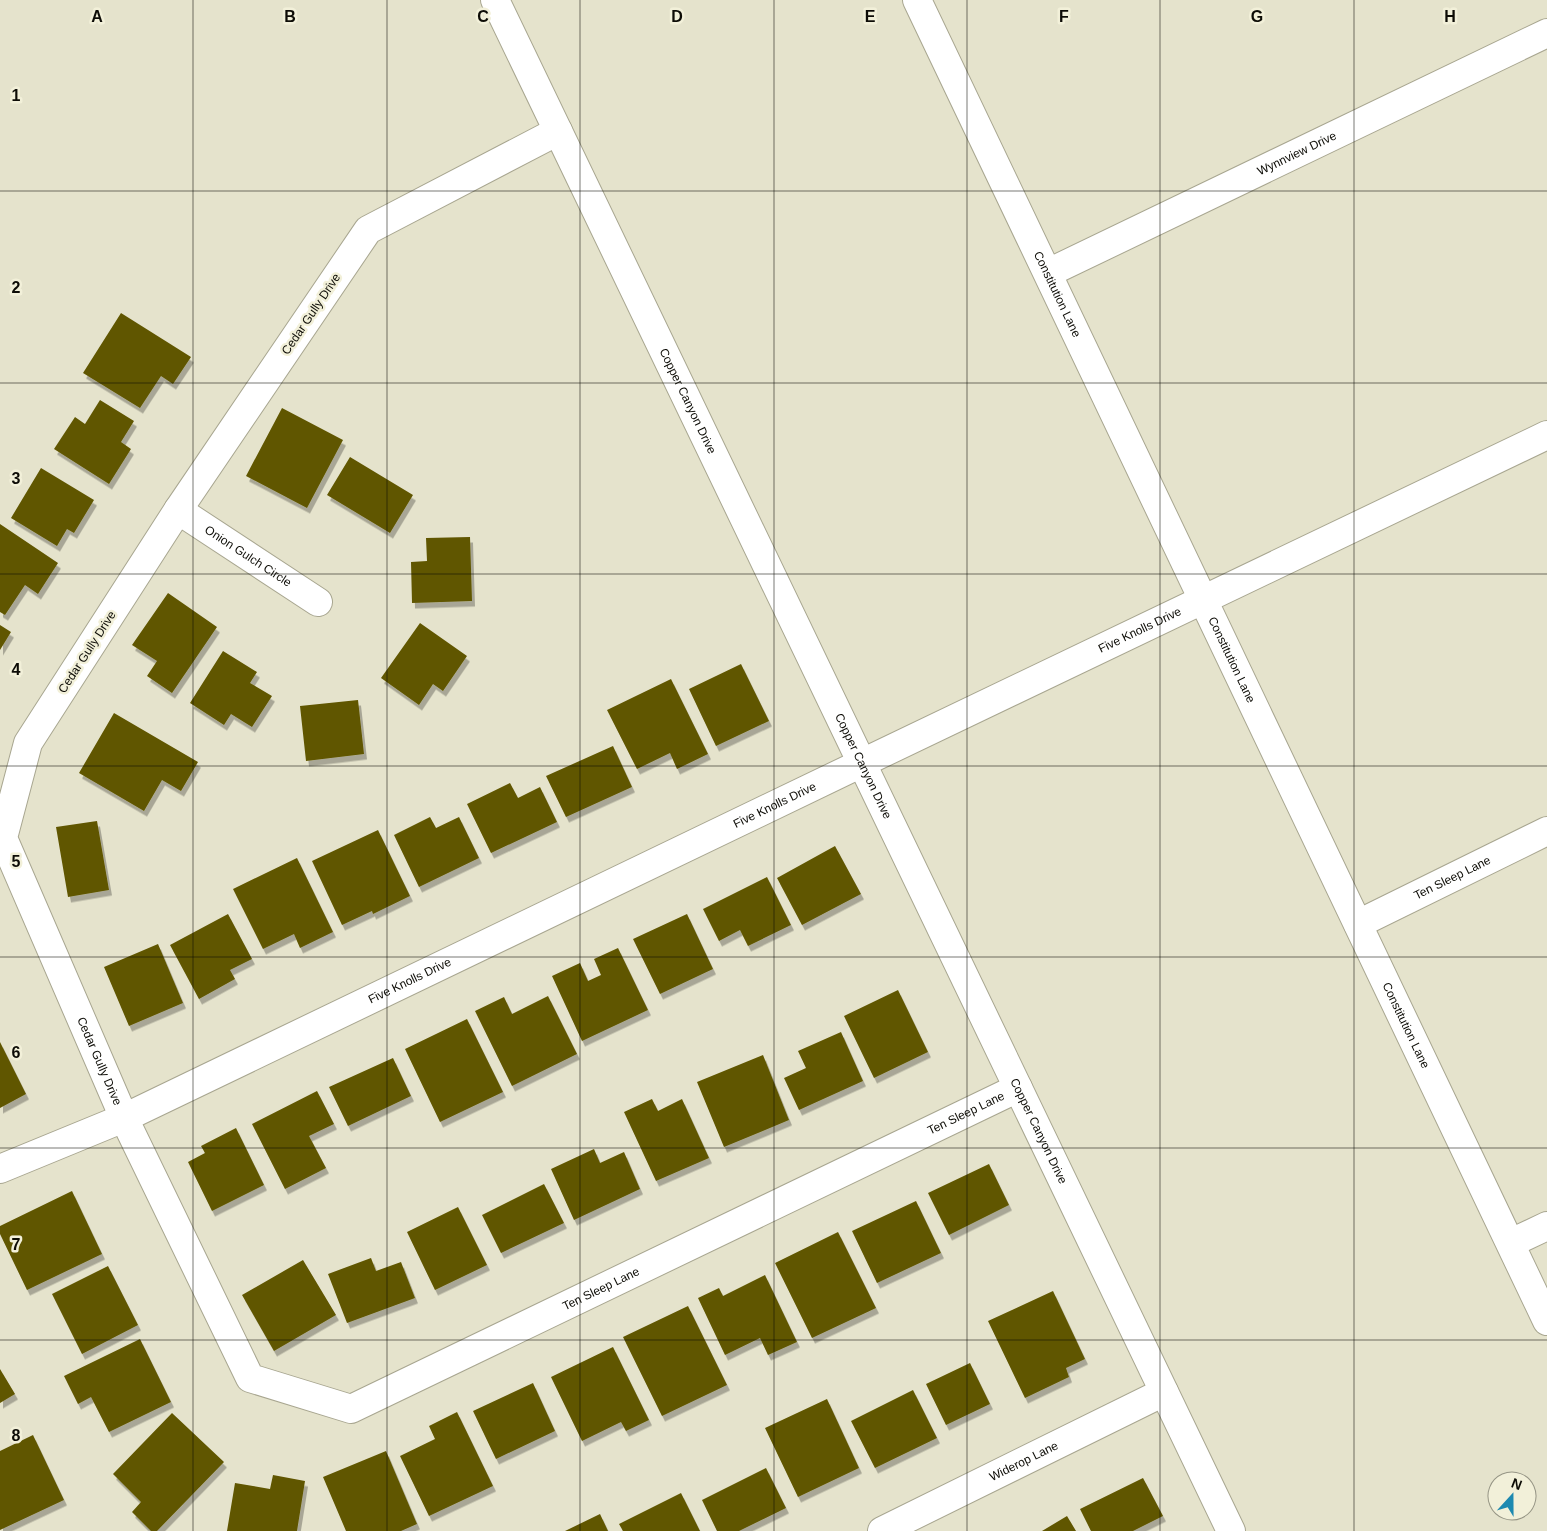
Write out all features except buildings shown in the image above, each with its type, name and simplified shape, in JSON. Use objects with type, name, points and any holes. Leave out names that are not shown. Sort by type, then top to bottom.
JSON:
[{"type":"street","name":"Copper Canyon Drive","points":[[495,0],[1231,1531]]},
{"type":"street","name":"Constitution Lane","points":[[917,0],[1547,1321]]},
{"type":"street","name":"Wynnview Drive","points":[[1048,273],[1547,33]]},
{"type":"street","name":"Cedar Gully Drive","points":[[215,1306],[124,1118],[3,838],[28,743],[178,510],[368,230],[558,130]]},
{"type":"street","name":"Five Knolls Drive","points":[[0,1169],[124,1118],[862,762],[1547,435]]},
{"type":"street","name":"Onion Gulch Circle","points":[[178,510],[318,602]]},
{"type":"street","name":"Ten Sleep Lane","points":[[1358,924],[1547,831]]},
{"type":"street","name":"Ten Sleep Lane","points":[[215,1306],[250,1378],[351,1409],[1018,1088]]},
{"type":"street","points":[[1511,1243],[1547,1226]]},
{"type":"street","name":"Widerop Lane","points":[[882,1531],[1164,1392]]}]
